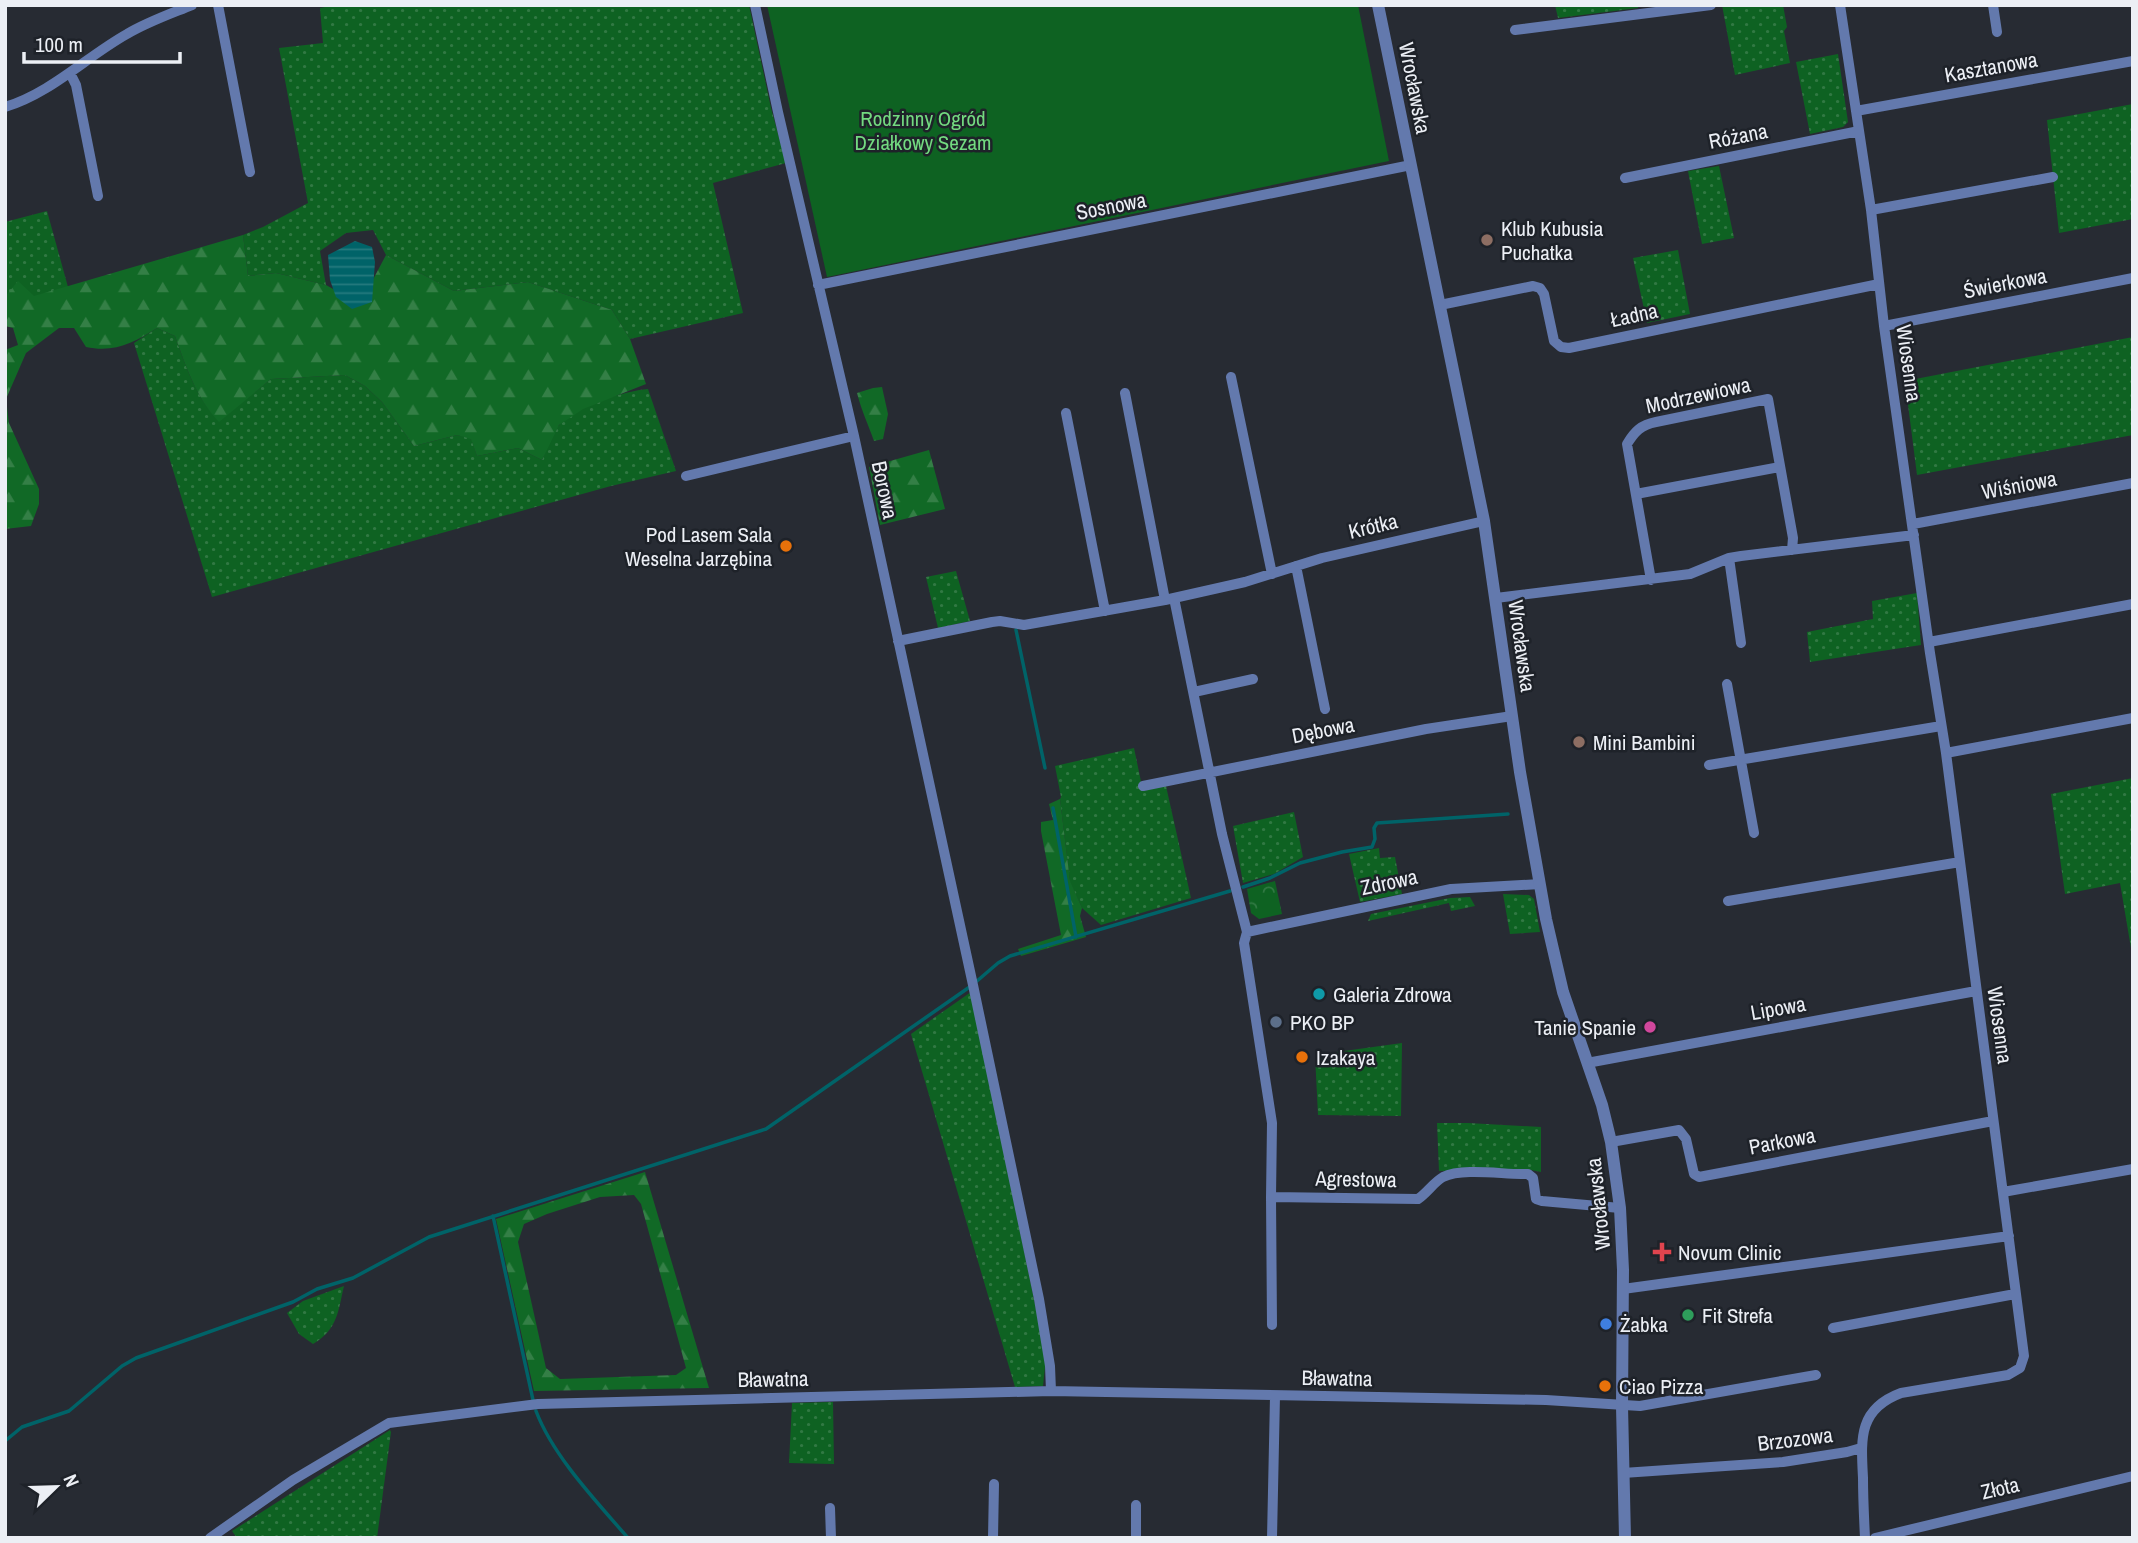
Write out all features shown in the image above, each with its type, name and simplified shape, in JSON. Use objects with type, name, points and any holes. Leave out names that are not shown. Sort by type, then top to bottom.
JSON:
[{"type":"street","points":[[5,107],[20,102],[70,74],[129,32],[192,5]]},
{"type":"street","points":[[218,5],[250,172]]},
{"type":"street","name":"Borowa","points":[[755,5],[854,436],[973,985],[1039,1299],[1051,1366],[1051,1391]]},
{"type":"street","name":"Wrocławska","points":[[1378,5],[1484,521],[1540,884],[1561,982],[1605,1113],[1611,1142],[1620,1208],[1623,1289],[1625,1538]]},
{"type":"street","points":[[1515,30],[1711,5]]},
{"type":"street","name":"Wiosenna","points":[[1840,5],[1871,210],[1884,326],[1928,642],[1946,753],[2015,1294],[2019,1308],[2024,1356],[2020,1368]]},
{"type":"street","points":[[1993,5],[1997,32]]},
{"type":"street","name":"Kasztanowa","points":[[1856,111],[2133,61]]},
{"type":"street","points":[[70,74],[76,85],[97,196]]},
{"type":"street","name":"Różana","points":[[1625,178],[1859,131]]},
{"type":"street","name":"Sosnowa","points":[[818,285],[1411,165]]},
{"type":"street","points":[[1871,210],[2053,177]]},
{"type":"street","name":"Świerkowa","points":[[1884,326],[2133,278]]},
{"type":"street","name":"Ładna","points":[[1440,304],[1533,286],[1540,288],[1544,293],[1554,341],[1569,348],[1879,284]]},
{"type":"street","points":[[1231,377],[1272,574]]},
{"type":"street","points":[[1125,393],[1170,599],[1194,692],[1233,881],[1247,932],[1244,943],[1272,1123],[1272,1325]]},
{"type":"street","name":"Modrzewiowa","points":[[1651,580],[1627,444],[1634,432],[1644,424],[1768,399],[1793,538],[1792,550]]},
{"type":"street","points":[[1066,413],[1105,611]]},
{"type":"street","points":[[686,476],[854,436]]},
{"type":"street","points":[[1636,494],[1780,467]]},
{"type":"street","name":"Wiśniowa","points":[[1914,530],[2133,483]]},
{"type":"street","name":"Krótka","points":[[898,641],[992,622],[1024,625],[1170,599],[1390,541],[1484,521]]},
{"type":"street","points":[[1496,598],[1690,574],[1729,558],[1914,530]]},
{"type":"street","points":[[1729,558],[1741,643]]},
{"type":"street","points":[[1296,566],[1325,709]]},
{"type":"street","points":[[1928,642],[2133,604]]},
{"type":"street","points":[[1194,692],[1253,679]]},
{"type":"street","points":[[1727,684],[1754,833]]},
{"type":"street","name":"Dębowa","points":[[1143,786],[1426,729],[1512,716]]},
{"type":"street","points":[[1946,753],[2133,718]]},
{"type":"street","points":[[1709,765],[1941,726]]},
{"type":"street","points":[[1728,901],[1960,862]]},
{"type":"street","name":"Zdrowa","points":[[1247,932],[1451,889],[1540,884]]},
{"type":"street","name":"Lipowa","points":[[1587,1063],[1976,991]]},
{"type":"street","name":"Parkowa","points":[[1611,1142],[1679,1130],[1686,1139],[1694,1174],[1699,1177],[1993,1121]]},
{"type":"street","points":[[2003,1192],[2133,1169]]},
{"type":"street","name":"Agrestowa","points":[[1271,1197],[1419,1199],[1442,1178],[1450,1175],[1528,1174],[1533,1178],[1536,1199],[1542,1202],[1620,1208]]},
{"type":"street","points":[[1623,1289],[2009,1236]]},
{"type":"street","points":[[1833,1328],[2015,1294]]},
{"type":"street","name":"Brzozowa","points":[[1623,1473],[1783,1462],[1847,1452],[1861,1447],[1868,1418],[1886,1399],[1901,1393],[2008,1375],[2020,1368]]},
{"type":"street","points":[[1622,1406],[1640,1406],[1816,1375]]},
{"type":"street","name":"Bławatna","points":[[209,1538],[293,1480],[389,1423],[538,1404],[1051,1391],[1546,1399],[1622,1406]]},
{"type":"street","points":[[1272,1538],[1275,1396]]},
{"type":"street","points":[[1861,1447],[1865,1538]]},
{"type":"street","name":"Złota","points":[[1875,1538],[2133,1476]]},
{"type":"street","points":[[993,1538],[994,1484]]},
{"type":"street","points":[[1136,1505],[1136,1538]]},
{"type":"street","points":[[830,1508],[831,1538]]},
{"type":"green space","points":[[335,5],[749,5],[786,163],[713,183],[743,313],[630,339],[612,310],[528,282],[454,291],[386,255],[373,230],[346,233],[320,251],[326,285],[276,273],[248,276],[243,235],[308,203],[279,48],[323,43],[320,8]]},
{"type":"green space","name":"Rodzinny Ogród Działkowy Sezam","points":[[767,5],[1358,5],[1389,161],[827,277]]},
{"type":"green space","points":[[1555,5],[1638,5],[1638,8],[1558,18]]},
{"type":"green space","points":[[1722,5],[1783,5],[1787,27],[1784,31],[1790,63],[1735,75]]},
{"type":"green space","points":[[1838,54],[1848,122],[1843,127],[1810,134],[1796,62]]},
{"type":"green space","points":[[2133,104],[2133,219],[2059,233],[2047,120]]},
{"type":"green space","points":[[1719,166],[1734,238],[1702,244],[1688,171]]},
{"type":"green space","points":[[47,211],[68,287],[33,297],[5,297],[5,222]]},
{"type":"green space","points":[[243,235],[248,276],[276,273],[326,285],[360,304],[386,255],[454,291],[528,282],[612,310],[630,339],[646,384],[583,409],[559,425],[542,460],[518,448],[477,456],[471,439],[457,435],[414,446],[382,402],[365,386],[345,375],[271,379],[219,422],[198,392],[175,336],[157,328],[115,348],[96,349],[86,347],[74,328],[59,328],[26,353],[6,399],[9,423],[39,489],[39,504],[31,526],[5,529],[5,350],[18,345],[13,328],[5,326],[5,297],[18,281],[34,296]]},
{"type":"green space","points":[[1678,250],[1690,314],[1647,323],[1633,258]]},
{"type":"green space","points":[[157,328],[175,336],[198,392],[219,421],[271,379],[345,375],[365,386],[382,402],[414,446],[457,435],[471,438],[477,456],[518,448],[542,460],[555,432],[568,417],[601,400],[648,389],[676,471],[611,486],[212,597],[134,343]]},
{"type":"green space","points":[[2133,337],[2133,435],[1917,475],[1905,381]]},
{"type":"green space","points":[[882,387],[888,414],[883,439],[874,441],[857,393]]},
{"type":"green space","points":[[929,450],[945,509],[880,525],[869,467]]},
{"type":"green space","points":[[956,571],[970,621],[938,628],[926,577]]},
{"type":"green space","points":[[1917,593],[1921,645],[1810,662],[1807,632],[1873,619],[1872,601]]},
{"type":"green space","points":[[1134,748],[1143,791],[1166,786],[1191,898],[1101,925],[1082,908],[1070,882],[1055,766]]},
{"type":"green space","points":[[2133,778],[2133,960],[2120,883],[2065,894],[2051,794]]},
{"type":"green space","points":[[1060,799],[1070,881],[1082,908],[1080,916],[1086,937],[1021,956],[1018,949],[1061,935],[1041,831],[1041,822],[1053,820],[1049,804]]},
{"type":"green space","points":[[1294,812],[1303,857],[1274,874],[1243,883],[1233,826]]},
{"type":"green space","points":[[1379,848],[1380,858],[1395,857],[1402,894],[1360,902],[1349,854]]},
{"type":"green space","points":[[1275,881],[1282,914],[1259,919],[1251,913],[1247,889]]},
{"type":"green space","points":[[1503,894],[1529,895],[1534,899],[1540,932],[1510,934]]},
{"type":"green space","points":[[1470,897],[1475,906],[1451,911],[1449,903],[1368,921],[1371,914],[1450,898]]},
{"type":"green space","points":[[971,992],[1046,1358],[1043,1386],[1015,1387],[911,1034]]},
{"type":"green space","points":[[1402,1043],[1401,1116],[1318,1115],[1315,1055]]},
{"type":"green space","points":[[1437,1123],[1541,1127],[1541,1172],[1526,1169],[1439,1171]]},
{"type":"green space","points":[[645,1172],[709,1388],[534,1391],[496,1219]],"holes":[[[634,1195],[641,1204],[686,1368],[676,1375],[560,1379],[546,1368],[518,1242],[524,1224],[600,1197]]]},
{"type":"green space","points":[[344,1286],[336,1319],[328,1332],[313,1344],[299,1334],[287,1313],[303,1301]]},
{"type":"green space","points":[[833,1402],[834,1464],[789,1463],[792,1403]]},
{"type":"green space","points":[[390,1430],[377,1538],[237,1538],[232,1531]]},
{"type":"water","points":[[355,241],[372,247],[375,262],[372,302],[352,309],[336,297],[330,280],[328,255]]},
{"type":"waterway","points":[[1016,630],[1045,768]]},
{"type":"waterway","points":[[1053,808],[1076,937]]},
{"type":"waterway","points":[[1243,887],[1270,878],[1300,863],[1372,847],[1377,823],[1508,814]]},
{"type":"waterway","points":[[977,981],[1010,956],[1230,891]]},
{"type":"waterway","points":[[5,1441],[22,1427],[69,1411],[122,1366],[136,1358],[293,1302],[317,1289],[353,1278],[429,1237],[766,1129],[971,986]]},
{"type":"waterway","points":[[493,1216],[533,1400]]},
{"type":"waterway","points":[[536,1411],[564,1461],[628,1538]]},
{"type":"place","name":"Klub Kubusia Puchatka","points":[[1487,240]]},
{"type":"place","name":"Pod Lasem Sala Weselna Jarzębina","points":[[786,546]]},
{"type":"place","name":"Mini Bambini","points":[[1579,742]]},
{"type":"place","name":"Galeria Zdrowa","points":[[1319,994]]},
{"type":"place","name":"PKO BP","points":[[1276,1022]]},
{"type":"place","name":"Tanie Spanie","points":[[1650,1027]]},
{"type":"place","name":"Izakaya","points":[[1302,1057]]},
{"type":"place","name":"Novum Clinic","points":[[1662,1252]]},
{"type":"place","name":"Fit Strefa","points":[[1688,1315]]},
{"type":"place","name":"Żabka","points":[[1606,1324]]},
{"type":"place","name":"Ciao Pizza","points":[[1605,1386]]}]
